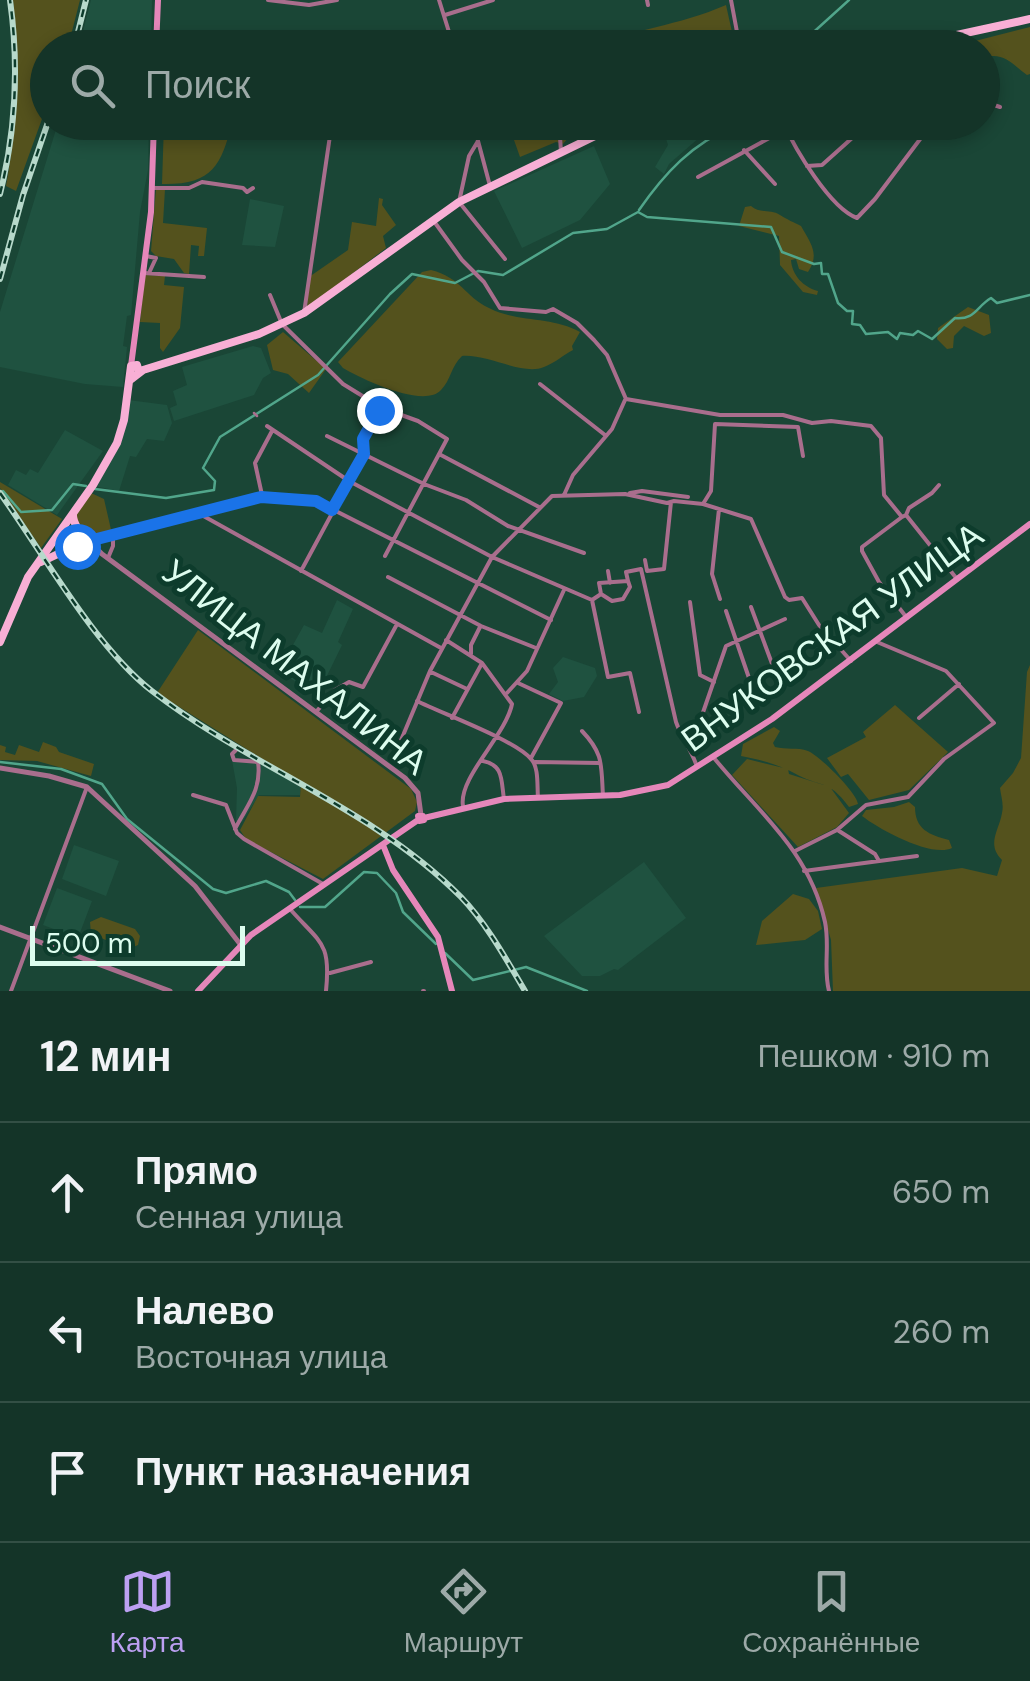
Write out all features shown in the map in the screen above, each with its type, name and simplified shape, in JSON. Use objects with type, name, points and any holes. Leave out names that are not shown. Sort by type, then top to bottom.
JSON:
[{"type":"main road","points":[[157,30],[158,0]]},
{"type":"main road","points":[[987,30],[1030,20]]},
{"type":"main road","points":[[0,642],[23,585],[118,442],[136,370],[134,354],[146,273],[153,140]]},
{"type":"main road","points":[[136,370],[282,324],[304,313],[459,202],[589,140]]},
{"type":"main road","points":[[34,568],[81,542],[74,511]]},
{"type":"main road","name":"ВНУКОВСКАЯ УЛИЦА","points":[[198,991],[240,944],[364,858],[383,850],[421,818],[504,799],[603,796],[660,788],[698,767],[772,719],[1030,524]]},
{"type":"main road","points":[[59,532],[79,532]]},
{"type":"main road","points":[[59,532],[57,544],[69,548]]},
{"type":"main road","points":[[364,858],[383,850],[438,936],[452,991]]},
{"type":"street","points":[[268,0],[309,6],[337,0]]},
{"type":"street","points":[[439,0],[449,30]]},
{"type":"street","points":[[445,15],[492,0]]},
{"type":"street","points":[[731,0],[737,30]]},
{"type":"street","points":[[304,313],[329,140]]},
{"type":"street","points":[[561,140],[562,154]]},
{"type":"street","points":[[698,176],[764,140]]},
{"type":"street","points":[[792,140],[816,181],[848,214],[860,217],[919,140]]},
{"type":"street","points":[[807,166],[822,166],[850,140]]},
{"type":"street","points":[[478,141],[490,187]]},
{"type":"street","points":[[478,141],[469,156],[459,202],[505,259]]},
{"type":"street","points":[[744,150],[776,184]]},
{"type":"street","points":[[152,188],[189,188],[202,182],[243,188]]},
{"type":"street","points":[[433,220],[462,260],[484,282],[500,308],[546,312],[553,309],[587,332],[607,356],[626,399],[612,429],[573,474],[564,496]]},
{"type":"street","points":[[146,273],[204,277]]},
{"type":"street","points":[[270,295],[282,324],[342,384],[447,439],[384,556]]},
{"type":"street","points":[[540,384],[605,435]]},
{"type":"street","points":[[626,399],[720,415],[784,415],[812,423],[870,426],[881,438],[884,495],[956,579]]},
{"type":"street","points":[[301,571],[364,454],[366,431],[382,408]]},
{"type":"street","points":[[702,504],[711,490],[715,424],[798,427],[803,456]]},
{"type":"street","points":[[261,497],[255,463],[270,429],[409,513],[492,557],[592,600]]},
{"type":"street","points":[[327,436],[424,484],[466,500],[517,530],[584,552]]},
{"type":"street","points":[[439,454],[538,507]]},
{"type":"street","points":[[907,618],[879,582],[862,547],[939,485]]},
{"type":"street","points":[[399,746],[441,648],[492,557],[548,498],[642,491],[688,497]]},
{"type":"street","points":[[625,494],[702,504],[753,520],[785,597],[802,598],[819,625],[851,661]]},
{"type":"street","points":[[89,541],[261,497],[316,501],[551,620]]},
{"type":"street","points":[[645,560],[648,571],[664,568],[670,502]]},
{"type":"street","points":[[719,510],[712,574],[720,599]]},
{"type":"street","points":[[198,513],[441,648]]},
{"type":"street","name":"УЛИЦА МАХАЛИНА","points":[[79,532],[105,556],[407,780],[418,793],[421,818]]},
{"type":"street","points":[[69,548],[105,556],[113,546],[112,534]]},
{"type":"street","points":[[628,580],[599,583],[602,594],[612,601],[623,599],[630,587],[626,572],[641,570],[676,722],[692,747],[698,767]]},
{"type":"street","points":[[608,571],[610,584]]},
{"type":"street","points":[[388,577],[481,626],[536,648]]},
{"type":"street","points":[[507,693],[526,671],[564,590]]},
{"type":"street","points":[[592,600],[602,594]]},
{"type":"street","points":[[592,600],[608,678],[630,673],[639,712]]},
{"type":"street","points":[[690,602],[700,675],[714,682]]},
{"type":"street","points":[[751,607],[774,669]]},
{"type":"street","points":[[726,611],[749,678]]},
{"type":"street","points":[[692,747],[726,646],[784,620]]},
{"type":"street","points":[[316,712],[335,690],[350,682],[364,687],[396,626]]},
{"type":"street","points":[[471,654],[471,644],[481,626]]},
{"type":"street","points":[[446,640],[482,663],[507,693],[512,708],[498,738],[464,790],[464,807]]},
{"type":"street","points":[[795,851],[837,830],[866,805],[908,797],[944,759],[994,723],[946,671],[876,642]]},
{"type":"street","points":[[452,718],[482,663]]},
{"type":"street","points":[[430,671],[468,688]]},
{"type":"street","points":[[516,682],[561,703],[533,760],[538,798]]},
{"type":"street","points":[[920,718],[959,684]]},
{"type":"street","points":[[417,702],[498,738],[533,760],[602,762]]},
{"type":"street","points":[[582,731],[598,748],[603,796]]},
{"type":"street","points":[[235,829],[258,791],[260,768],[258,762],[234,760],[232,754],[236,750]]},
{"type":"street","points":[[713,757],[795,851],[826,929],[829,991]]},
{"type":"street","points":[[482,760],[500,770],[504,799]]},
{"type":"street","points":[[0,768],[49,776],[86,788],[195,886],[240,944]]},
{"type":"street","points":[[11,991],[86,788]]},
{"type":"street","points":[[193,795],[226,805],[244,840],[325,885]]},
{"type":"street","points":[[837,830],[875,854],[878,861]]},
{"type":"street","points":[[804,871],[916,856]]},
{"type":"street","points":[[290,909],[321,940],[330,973],[326,991]]},
{"type":"street","points":[[0,927],[170,991]]},
{"type":"street","points":[[330,973],[371,962]]},
{"type":"shaded area","points":[[13,0],[80,0],[72,30],[30,30],[30,140],[34,140],[16,191],[6,186],[13,139]]},
{"type":"shaded area","points":[[91,0],[152,0],[151,30],[83,30]]},
{"type":"shaded area","points":[[726,5],[732,30],[643,30]]},
{"type":"shaded area","points":[[1030,27],[1030,74],[1000,58],[1000,35]]},
{"type":"shaded area","points":[[53,140],[149,140],[131,315],[127,316],[123,346],[127,347],[123,387],[85,384],[0,367],[0,312]]},
{"type":"shaded area","points":[[163,140],[227,140],[212,170],[192,181],[162,184]]},
{"type":"shaded area","points":[[514,140],[566,140],[563,144],[556,142],[520,157]]},
{"type":"shaded area","points":[[666,140],[697,140],[669,164],[664,174],[655,167],[668,145]]},
{"type":"shaded area","points":[[594,146],[610,184],[580,220],[522,248],[494,191]]},
{"type":"shaded area","points":[[156,189],[165,189],[163,223],[207,228],[204,256],[198,256],[199,246],[191,245],[189,274],[174,259],[156,256],[151,251]]},
{"type":"shaded area","points":[[379,198],[396,225],[383,236],[386,248],[307,308],[309,277],[348,250],[352,222],[376,226]]},
{"type":"shaded area","points":[[250,199],[284,206],[275,247],[242,245]]},
{"type":"shaded area","points":[[745,207],[777,213],[801,226],[813,249],[813,260],[808,272],[799,269],[796,259],[791,260],[792,265],[799,280],[818,291],[817,295],[803,292],[780,265],[779,236],[739,226]]},
{"type":"shaded area","points":[[431,270],[450,278],[500,313],[580,332],[573,350],[536,369],[462,356],[441,390],[421,396],[393,390],[343,368],[338,362],[422,272]]},
{"type":"shaded area","points":[[145,275],[165,276],[164,285],[184,287],[180,328],[163,352],[160,323],[140,322]]},
{"type":"shaded area","points":[[968,307],[989,315],[991,333],[984,336],[964,326],[954,336],[953,348],[947,349],[937,339],[938,328]]},
{"type":"shaded area","points":[[283,332],[326,369],[309,393],[288,374],[273,370],[267,345]]},
{"type":"shaded area","points":[[253,346],[261,348],[271,373],[263,378],[254,395],[174,421],[170,408],[177,405],[173,391],[187,385],[182,367]]},
{"type":"shaded area","points":[[128,400],[167,405],[172,423],[164,441],[147,439],[136,457],[130,456],[119,491],[94,486],[102,475]]},
{"type":"shaded area","points":[[65,430],[103,451],[57,515],[8,485],[16,470],[26,475],[30,469],[38,473]]},
{"type":"shaded area","points":[[0,482],[62,519],[41,548],[0,488]]},
{"type":"shaded area","points":[[91,493],[104,499],[112,534],[90,537],[74,516]]},
{"type":"shaded area","points":[[337,600],[353,609],[338,642],[342,645],[321,688],[312,690],[278,672],[304,625],[322,633]]},
{"type":"shaded area","points":[[198,630],[411,789],[417,802],[415,811],[323,879],[246,839],[240,830],[258,796],[300,797],[301,783],[157,693]]},
{"type":"shaded area","points":[[563,657],[595,668],[597,676],[584,697],[563,701],[549,694],[558,682],[553,668]]},
{"type":"shaded area","points":[[1030,665],[1030,991],[833,991],[831,940],[816,888],[962,868],[997,876],[1002,860],[994,843],[1003,810],[1000,788],[1021,758]]},
{"type":"shaded area","points":[[895,705],[948,752],[909,790],[869,800],[848,774],[841,777],[827,758],[866,737],[863,732]]},
{"type":"shaded area","points":[[774,727],[780,731],[773,743],[775,747],[814,754],[845,784],[858,804],[849,807],[829,787],[741,756],[743,744]]},
{"type":"shaded area","points":[[43,742],[94,764],[91,776],[37,761],[0,760],[0,745],[6,747],[5,752],[15,755],[19,745],[39,752]]},
{"type":"shaded area","points":[[255,759],[301,785],[300,795],[259,795],[242,822],[236,821],[237,788],[232,760]]},
{"type":"shaded area","points":[[747,759],[788,769],[789,774],[830,787],[849,813],[837,827],[798,847],[732,775]]},
{"type":"shaded area","points":[[909,802],[915,807],[920,826],[949,840],[952,848],[919,846],[862,816],[866,810]]},
{"type":"shaded area","points":[[74,845],[119,861],[106,896],[62,879]]},
{"type":"shaded area","points":[[644,862],[686,918],[618,970],[582,976],[544,936]]},
{"type":"shaded area","points":[[57,888],[92,901],[78,938],[43,925]]},
{"type":"shaded area","points":[[793,894],[809,899],[818,911],[822,929],[805,940],[756,945],[762,921]]},
{"type":"shaded area","points":[[101,917],[135,929],[140,936],[138,945],[128,949],[91,934],[90,922]]},
{"type":"waterway","points":[[816,30],[849,0]]},
{"type":"waterway","points":[[639,210],[680,161],[707,140]]},
{"type":"waterway","points":[[95,489],[166,498],[214,490],[215,481],[203,468],[220,437],[318,375],[412,274],[455,283],[478,271],[503,275],[573,233],[607,229],[638,212],[647,217],[771,227],[782,252],[821,263],[822,274],[828,274],[838,303],[853,311],[852,324],[860,325],[866,334],[888,332],[897,339],[900,333],[913,335],[918,331],[932,339],[955,318],[971,315],[991,298],[997,303],[1030,295]]},
{"type":"waterway","points":[[3,491],[21,512],[52,510],[73,484],[86,486]]},
{"type":"waterway","points":[[0,762],[61,769],[102,784],[127,819],[213,889],[226,893],[266,881],[289,892],[295,900]]},
{"type":"waterway","points":[[300,907],[325,907],[364,872],[377,873],[396,893],[403,912],[436,944]]},
{"type":"waterway","points":[[445,953],[473,980],[526,967],[587,991]]},
{"type":"railway","points":[[0,194],[10,146],[14,97],[10,0]]},
{"type":"railway","points":[[78,30],[86,0]]},
{"type":"railway","points":[[0,279],[42,140]]},
{"type":"railway","points":[[0,493],[90,625],[131,672],[190,718],[350,813],[426,866],[479,919],[525,991]]},
{"type":"route","points":[[77,546],[82,541],[81,534],[89,541],[261,497],[316,501],[332,510],[364,454],[363,439],[379,410]]}]
